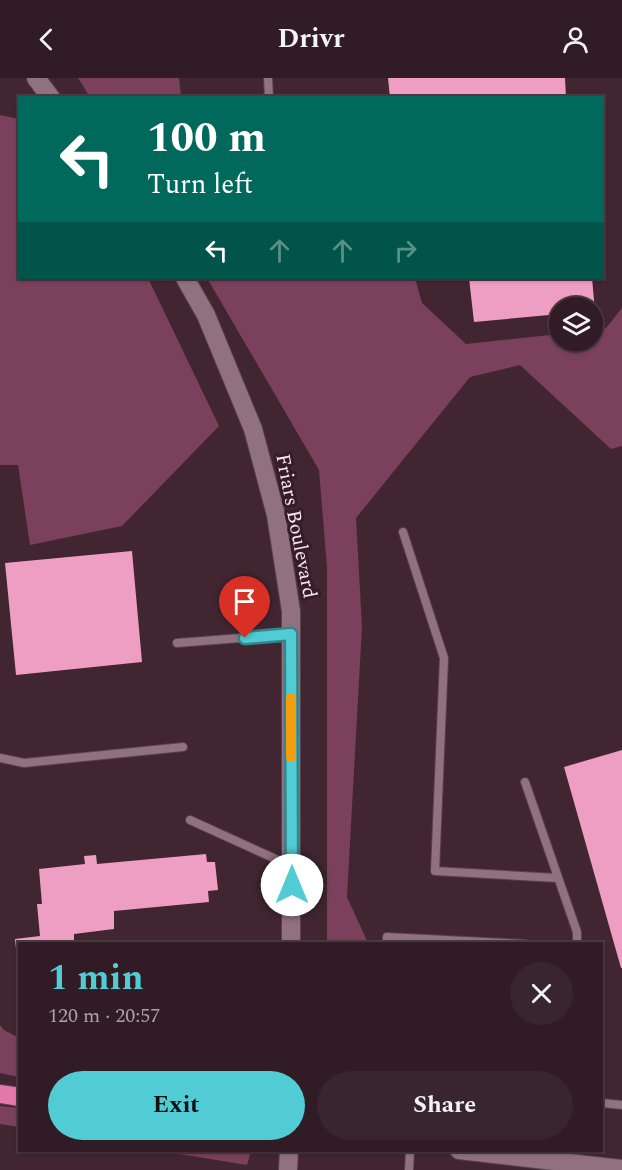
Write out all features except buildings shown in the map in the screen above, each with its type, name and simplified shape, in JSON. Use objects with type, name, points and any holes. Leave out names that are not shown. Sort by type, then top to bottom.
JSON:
[{"type":"highway","points":[[0,1094],[18,1096]]},
{"type":"main road","points":[[36,78],[50,96]]},
{"type":"main road","name":"Friars Boulevard","points":[[185,279],[206,315],[253,429],[276,515],[291,611],[291,942]]},
{"type":"main road","points":[[288,1152],[288,1170]]},
{"type":"main road","points":[[488,1152],[575,1157],[622,1169]]},
{"type":"lane","points":[[268,78],[269,96]]},
{"type":"lane","points":[[403,532],[444,658],[435,871],[557,878]]},
{"type":"lane","points":[[177,643],[291,634]]},
{"type":"lane","points":[[0,758],[24,763],[183,747]]},
{"type":"lane","points":[[525,782],[577,932],[577,942]]},
{"type":"lane","points":[[190,820],[292,866]]},
{"type":"lane","points":[[387,942],[387,938],[479,942]]},
{"type":"lane","points":[[603,1103],[622,1105]]},
{"type":"lane","points":[[409,1170],[410,1152]]},
{"type":"shaded area","points":[[78,78],[179,78],[181,96],[89,96]]},
{"type":"shaded area","points":[[233,94],[234,96],[198,96]]},
{"type":"shaded area","points":[[0,115],[18,119],[18,279],[148,279],[219,426],[122,526],[30,545],[18,465],[0,465]]},
{"type":"shaded area","points":[[208,279],[415,279],[422,303],[466,344],[549,335],[549,351],[603,351],[603,328],[606,328],[622,308],[622,446],[611,449],[520,365],[470,377],[356,518],[362,627],[347,897],[368,942],[327,942],[327,567],[319,470]]},
{"type":"shaded area","points":[[0,1025],[4,1030],[18,1037],[18,1077],[0,1073]]},
{"type":"shaded area","points":[[0,1106],[18,1108],[18,1127],[0,1124]]},
{"type":"shaded area","points":[[167,1152],[251,1152],[247,1165]]},
{"type":"slow traffic","points":[[291,698],[291,757]]},
{"type":"route","points":[[245,638],[291,634],[292,885]]}]
